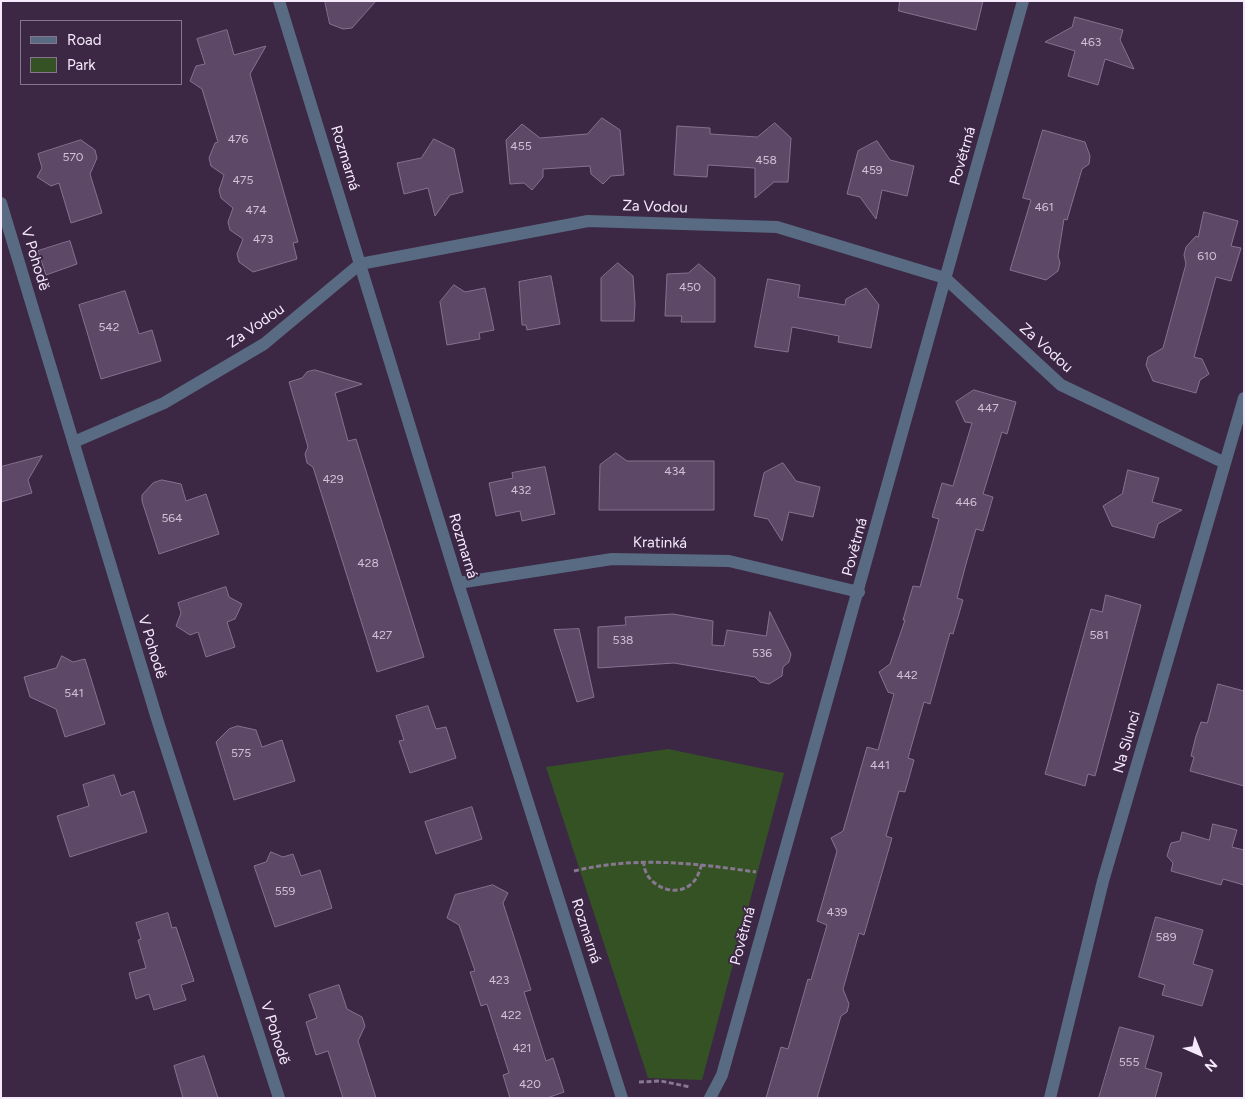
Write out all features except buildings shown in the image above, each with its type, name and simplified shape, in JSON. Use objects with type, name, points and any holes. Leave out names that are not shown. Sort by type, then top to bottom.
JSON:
[{"type":"street","name":"Rozmarná","points":[[279,1],[458,583],[620,1093]]},
{"type":"street","name":"Povětrná","points":[[710,1098],[722,1074],[776,875],[859,592],[1023,1]]},
{"type":"street","name":"V Pohodě","points":[[1,204],[158,722],[279,1098]]},
{"type":"street","name":"Za Vodou","points":[[74,442],[164,403],[264,344],[360,264],[588,221],[777,227],[945,278],[1061,385],[1225,462]]},
{"type":"street","name":"Na Slunci","points":[[1050,1098],[1103,881],[1244,398]]},
{"type":"street","name":"Kratinká","points":[[458,583],[612,559],[729,561],[859,592]]},
{"type":"path","points":[[644,861],[646,875],[651,881],[667,890],[677,890],[692,884],[702,864]]},
{"type":"path","points":[[551,876],[604,864],[644,861],[679,861],[776,875]]},
{"type":"path","points":[[620,1093],[628,1082],[661,1081],[696,1089]]},
{"type":"green space","points":[[668,749],[784,773],[702,1080],[648,1078],[546,767]]}]
